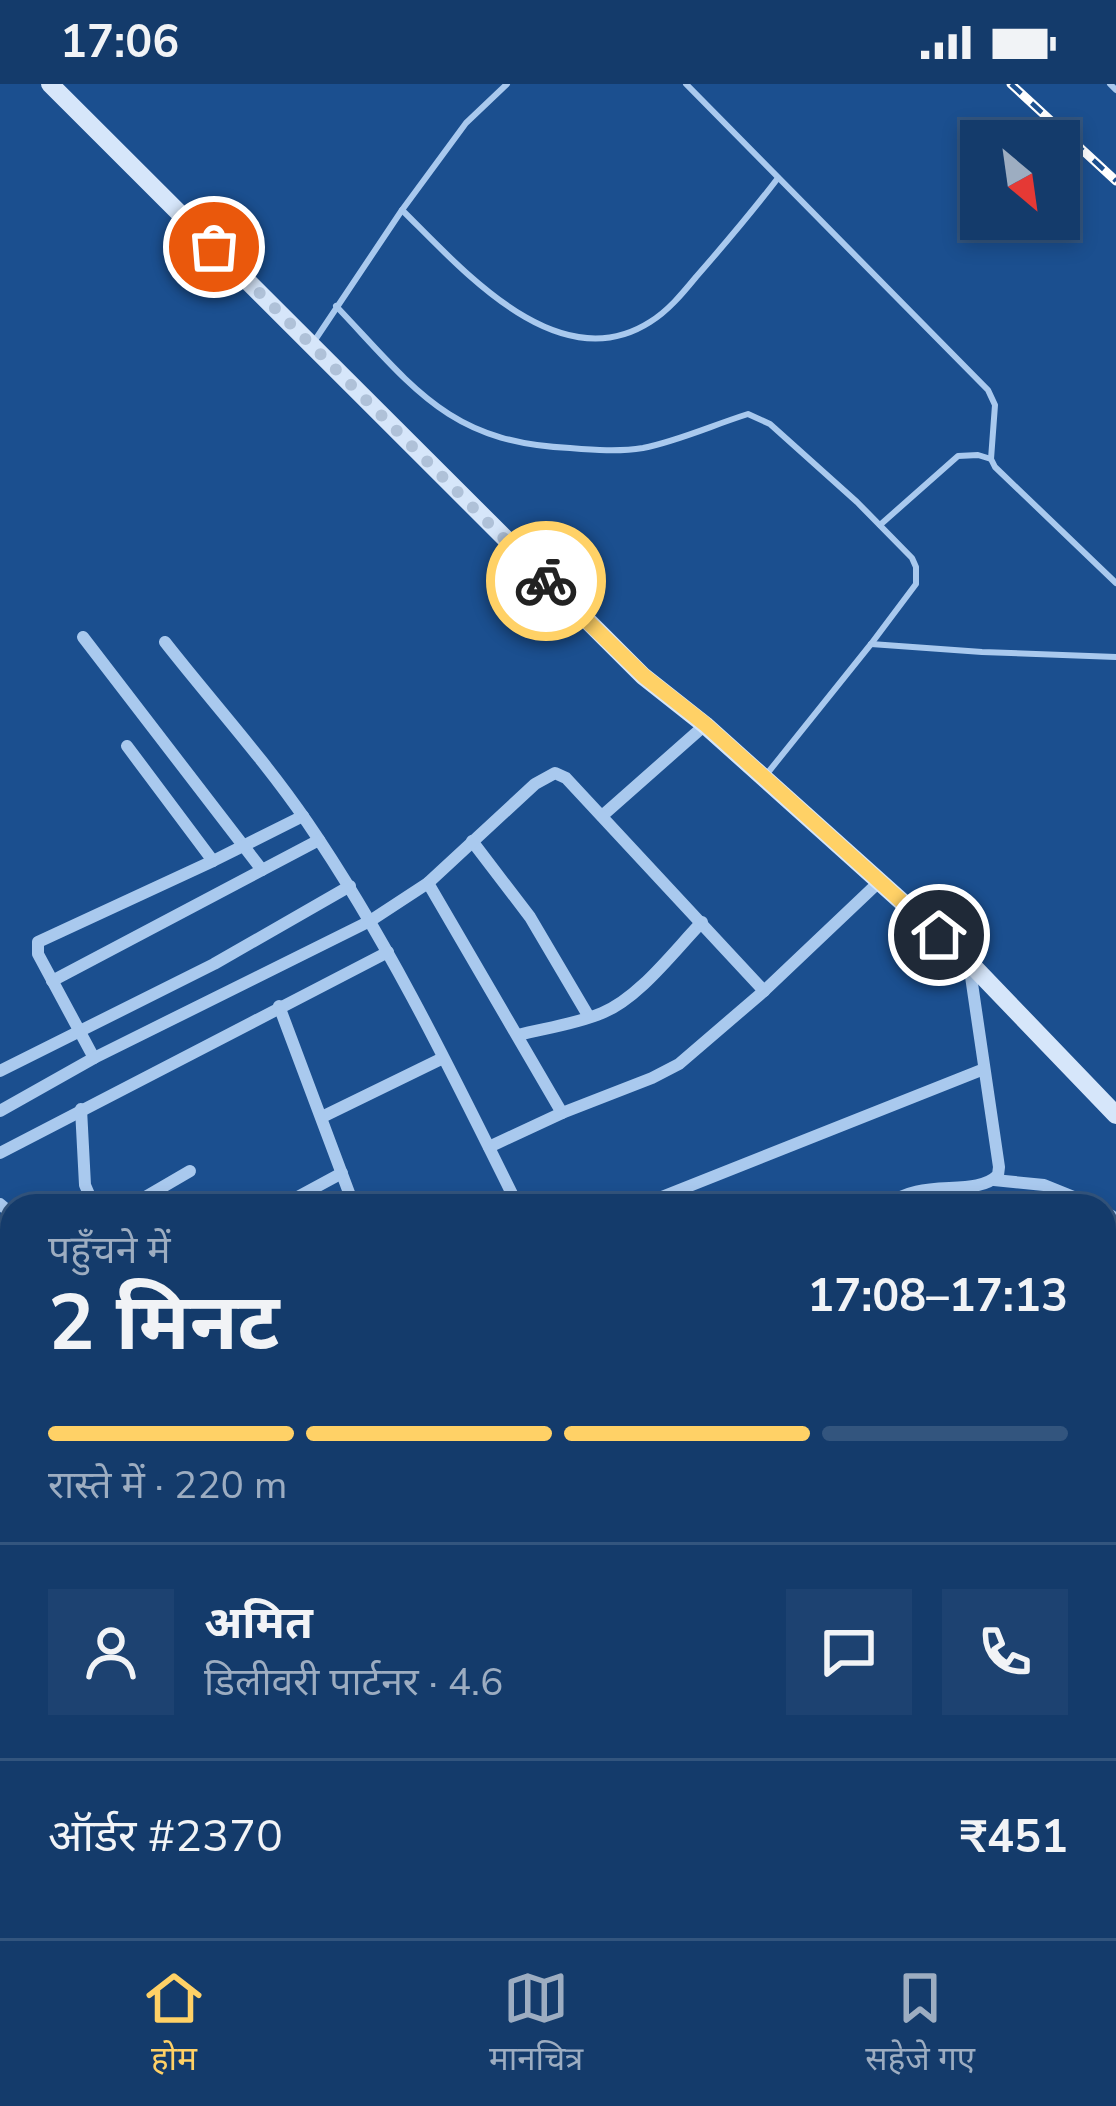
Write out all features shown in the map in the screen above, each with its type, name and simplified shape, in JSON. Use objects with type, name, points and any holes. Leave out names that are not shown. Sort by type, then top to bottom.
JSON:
[{"type":"street","points":[[50,84],[627,660],[705,724],[969,962],[1116,1115]]},
{"type":"street","points":[[83,637],[262,870]]},
{"type":"street","points":[[165,642],[303,816],[350,886],[512,1194]]},
{"type":"street","points":[[602,816],[705,724]]},
{"type":"street","points":[[127,746],[213,861]]},
{"type":"street","points":[[0,1111],[94,1058],[370,921],[428,883],[535,784],[555,772],[566,778],[764,991]]},
{"type":"street","points":[[94,1058],[36,948],[38,942],[303,816]]},
{"type":"street","points":[[52,981],[319,840]]},
{"type":"street","points":[[472,841],[530,917],[589,1017]]},
{"type":"street","points":[[489,1147],[679,1064],[710,1041],[880,881]]},
{"type":"street","points":[[428,883],[562,1113]]},
{"type":"street","points":[[0,1071],[214,964],[350,886]]},
{"type":"street","points":[[518,1035],[617,1006],[702,922]]},
{"type":"street","points":[[0,1153],[388,952]]},
{"type":"street","points":[[969,962],[999,1167],[994,1180]]},
{"type":"street","points":[[279,1006],[350,1194]]},
{"type":"street","points":[[322,1117],[443,1058]]},
{"type":"street","points":[[669,1194],[984,1069]]},
{"type":"street","points":[[81,1109],[89,1194]]},
{"type":"street","points":[[151,1194],[190,1171]]},
{"type":"street","points":[[303,1194],[342,1173]]},
{"type":"street","points":[[903,1194],[994,1180],[1044,1185],[1066,1194]]},
{"type":"lane","points":[[312,344],[466,123],[507,84]]},
{"type":"lane","points":[[686,84],[988,391],[995,405],[991,459],[1000,473],[1116,584]]},
{"type":"lane","points":[[402,210],[507,306],[564,334],[594,339],[646,325],[669,308],[778,178]]},
{"type":"lane","points":[[336,306],[445,414],[510,441],[547,448],[622,451],[649,447],[748,414],[770,424],[912,558],[916,584],[764,778]]},
{"type":"lane","points":[[880,526],[958,456],[991,459]]},
{"type":"lane","points":[[872,644],[1116,657]]},
{"type":"railway","points":[[1011,84],[1116,181]]},
{"type":"way so far","points":[[214,247],[546,581]]},
{"type":"route","points":[[546,581],[644,676],[705,724],[939,935]]}]
